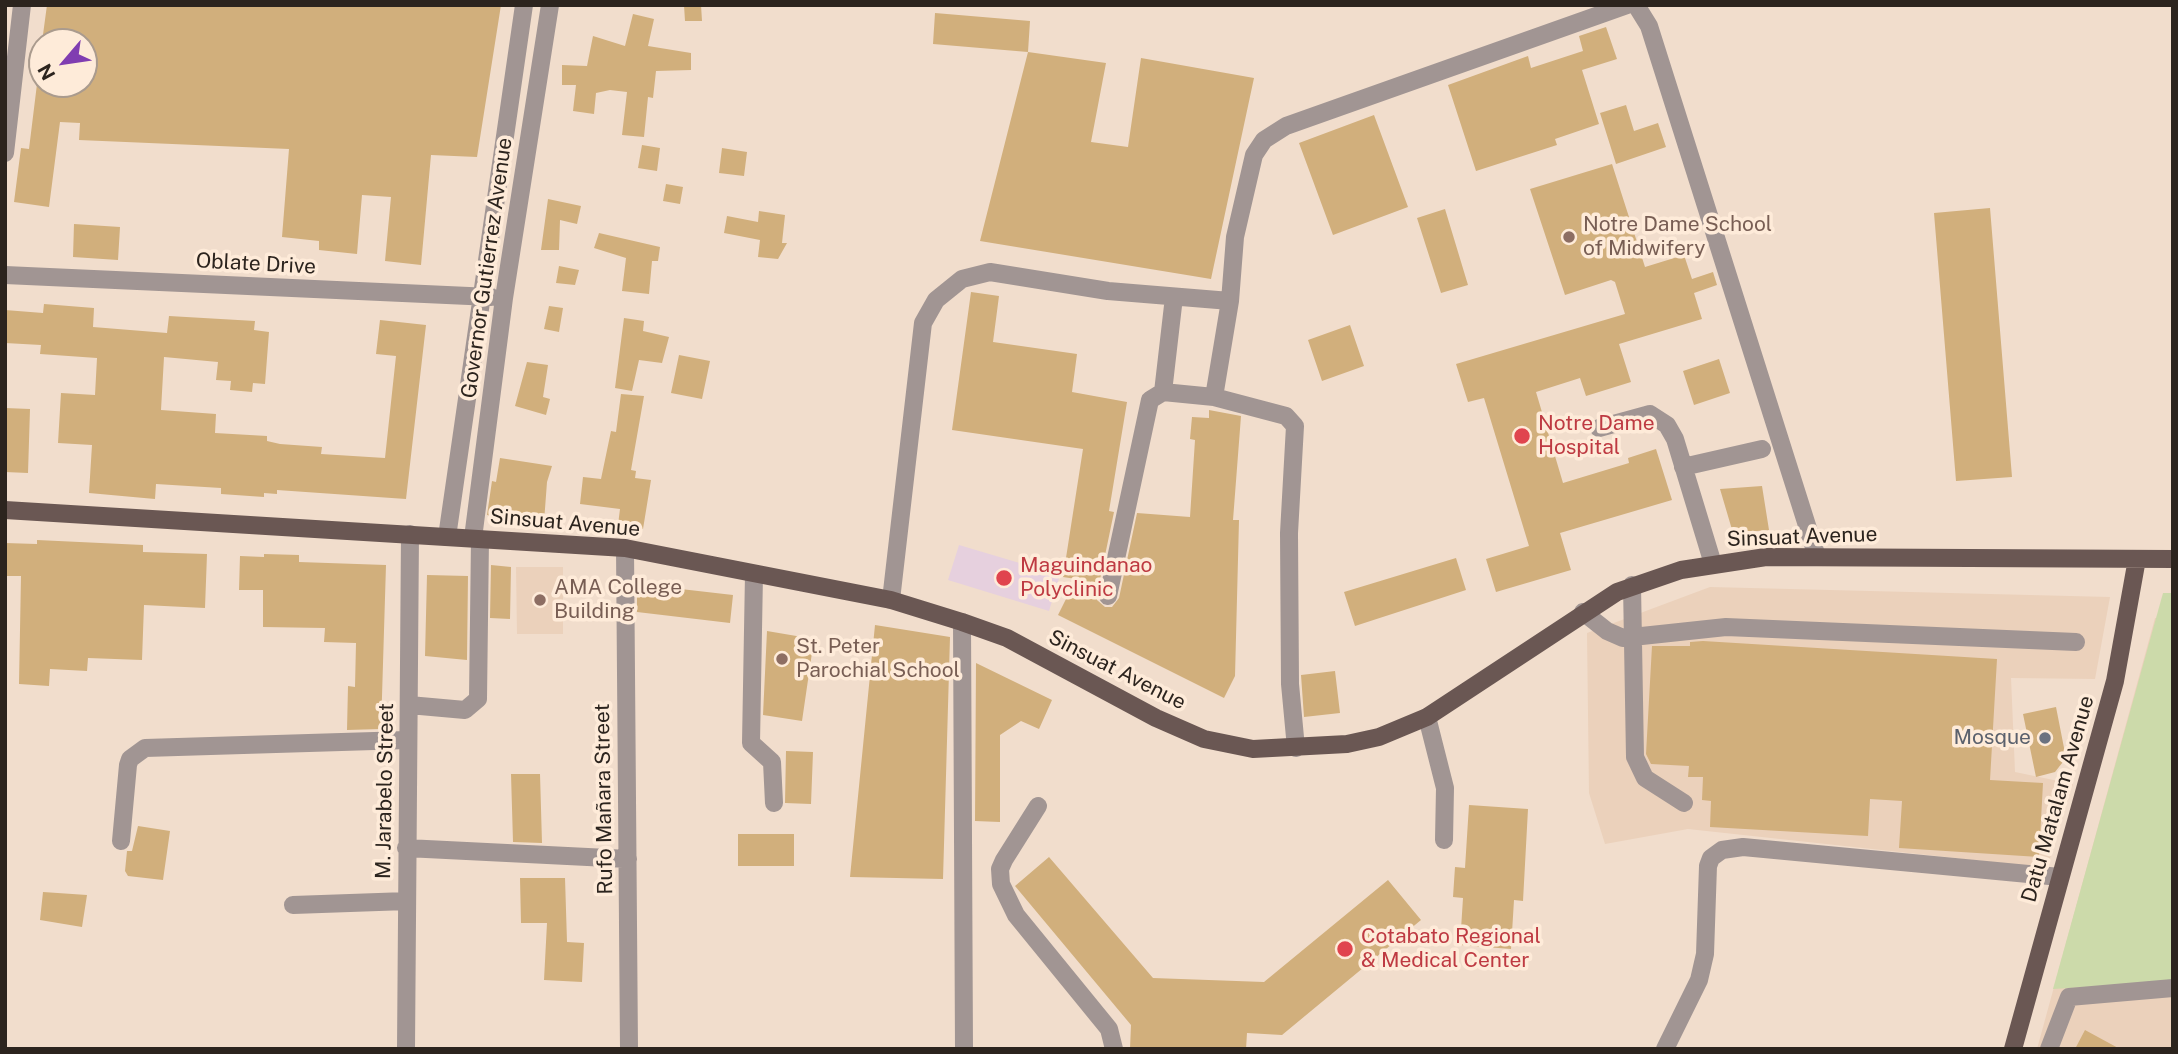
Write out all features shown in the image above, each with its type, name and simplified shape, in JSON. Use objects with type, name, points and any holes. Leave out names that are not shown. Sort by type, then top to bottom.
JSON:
[{"type":"main road","name":"Sinsuat Avenue","points":[[5,510],[625,548],[891,600],[962,622],[1007,639],[1156,719],[1204,739],[1253,749],[1296,748],[1379,737],[1427,717],[1583,612],[1632,585],[1713,564],[1766,557],[2173,559]]},
{"type":"main road","name":"Datu Matalam Avenue","points":[[2013,1049],[2115,681],[2137,558]]},
{"type":"street","points":[[5,153],[22,5]]},
{"type":"street","name":"Governor Gutierrez Avenue","points":[[447,537],[524,5]]},
{"type":"street","name":"Governor Gutierrez Avenue","points":[[409,705],[465,710],[478,699],[476,539],[504,298],[550,5]]},
{"type":"street","points":[[1214,397],[1230,301],[1235,237],[1249,166],[1257,148],[1273,133],[1628,5]]},
{"type":"street","points":[[1636,5],[1649,26],[1818,557]]},
{"type":"street","points":[[891,600],[923,323],[936,299],[962,278],[990,272],[1108,291],[1230,301]]},
{"type":"street","name":"Oblate Drive","points":[[5,275],[504,298]]},
{"type":"street","points":[[1163,392],[1174,297]]},
{"type":"street","points":[[1108,596],[1150,400],[1163,392],[1214,397],[1286,416],[1296,426],[1289,533],[1290,684],[1296,748]]},
{"type":"street","points":[[1600,428],[1650,414],[1671,430],[1713,564]]},
{"type":"street","points":[[1683,467],[1762,449]]},
{"type":"street","name":"M. Jarabelo Street","points":[[406,1049],[410,534]]},
{"type":"street","name":"Rufo Mañara Street","points":[[625,548],[629,1049]]},
{"type":"street","points":[[754,574],[751,743],[772,762],[774,803]]},
{"type":"street","points":[[1632,585],[1634,757],[1645,778],[1684,803]]},
{"type":"street","points":[[1583,612],[1616,636],[1634,638],[1726,627],[2076,642]]},
{"type":"street","points":[[962,622],[964,1049]]},
{"type":"street","points":[[1427,717],[1445,788],[1444,840]]},
{"type":"street","points":[[121,841],[128,765],[130,759],[145,748],[408,740]]},
{"type":"street","points":[[1038,806],[1000,869],[1005,899],[1100,1016],[1109,1029],[1114,1049]]},
{"type":"street","points":[[1665,1049],[1699,980],[1705,954],[1709,866],[1711,858],[1722,850],[1744,847],[2060,877]]},
{"type":"street","points":[[406,848],[628,859]]},
{"type":"street","points":[[293,905],[407,901]]},
{"type":"street","points":[[2049,1049],[2069,997],[2173,988]]},
{"type":"shaded area","name":"Maguindanao Polyclinic","points":[[959,545],[1060,575],[1049,611],[948,580]]},
{"type":"shaded area","name":"AMA College Building","points":[[516,567],[563,567],[563,634],[517,634]]},
{"type":"shaded area","points":[[1710,587],[2110,597],[2095,679],[2011,678],[2015,772],[2073,784],[2047,868],[1688,829],[1605,844],[1589,793],[1587,633]]},
{"type":"shaded area","points":[[2155,618],[2173,618],[2173,1049],[2037,1049]]},
{"type":"green space","points":[[2163,593],[2173,593],[2173,982],[2053,989]]},
{"type":"building","points":[[47,5],[501,5],[477,157],[431,155],[421,265],[385,261],[391,197],[362,195],[357,254],[319,250],[319,241],[282,237],[289,149],[79,140],[80,123],[60,122],[49,207],[14,202],[21,148],[29,149],[35,98],[98,98],[98,28],[44,28]]},
{"type":"building","points":[[684,5],[701,5],[702,21],[685,21]]},
{"type":"building","points":[[935,13],[1030,21],[1028,52],[933,44]]},
{"type":"building","points":[[633,14],[654,19],[648,46],[691,53],[691,70],[656,71],[653,98],[648,97],[644,137],[622,135],[627,92],[610,90],[596,93],[594,114],[573,111],[576,85],[562,85],[562,65],[587,66],[593,36],[625,46]]},
{"type":"building","points":[[1606,27],[1617,59],[1582,70],[1599,124],[1555,139],[1557,145],[1476,171],[1448,85],[1528,56],[1531,68],[1583,51],[1579,36]]},
{"type":"building","points":[[1028,52],[1106,63],[1091,142],[1128,147],[1141,58],[1254,78],[1211,279],[980,241]]},
{"type":"building","points":[[1626,105],[1634,131],[1658,123],[1666,147],[1616,164],[1600,113]]},
{"type":"building","points":[[1374,115],[1408,207],[1333,235],[1299,143]]},
{"type":"building","points":[[642,145],[660,148],[657,171],[638,168]]},
{"type":"building","points":[[722,148],[747,152],[744,176],[719,173]]},
{"type":"building","points":[[1612,164],[1645,267],[1684,255],[1692,279],[1713,272],[1717,285],[1694,293],[1702,319],[1619,344],[1631,382],[1586,396],[1580,378],[1536,392],[1563,483],[1629,463],[1628,458],[1656,449],[1672,500],[1560,533],[1571,570],[1496,592],[1486,559],[1529,546],[1484,398],[1468,402],[1456,364],[1625,314],[1615,282],[1611,280],[1565,295],[1530,189]]},
{"type":"building","points":[[666,184],[683,187],[680,204],[663,201]]},
{"type":"building","points":[[548,199],[581,206],[577,224],[560,220],[559,250],[541,250]]},
{"type":"building","points":[[1990,208],[2012,477],[1956,481],[1934,213]]},
{"type":"building","points":[[1445,209],[1468,285],[1441,293],[1417,218]]},
{"type":"building","points":[[759,211],[785,215],[782,243],[787,243],[778,259],[758,257],[760,240],[724,233],[727,216],[758,222]]},
{"type":"building","points":[[74,224],[120,227],[118,260],[73,257]]},
{"type":"building","points":[[599,233],[660,247],[658,261],[652,261],[649,294],[622,291],[626,258],[594,248]]},
{"type":"building","points":[[559,266],[579,270],[575,285],[556,283]]},
{"type":"building","points":[[971,292],[999,296],[993,342],[1077,354],[1072,392],[1127,402],[1109,511],[1114,512],[1097,594],[1097,600],[1105,607],[1112,607],[1119,598],[1137,513],[1190,517],[1195,440],[1190,439],[1192,417],[1209,418],[1209,410],[1241,416],[1233,520],[1239,520],[1235,676],[1224,698],[1058,615],[1076,579],[1063,577],[1083,449],[952,430]]},
{"type":"building","points":[[44,304],[94,308],[93,327],[167,333],[169,316],[255,321],[254,330],[269,332],[265,384],[253,383],[252,392],[230,390],[231,381],[216,380],[218,362],[164,357],[161,410],[216,414],[215,433],[267,436],[267,441],[280,444],[322,447],[321,454],[385,458],[396,356],[376,354],[380,320],[426,325],[406,499],[277,490],[277,494],[264,493],[264,497],[221,494],[221,488],[156,484],[155,499],[89,493],[92,445],[58,443],[61,393],[95,395],[97,358],[40,354],[41,345],[5,343],[5,310],[43,313]]},
{"type":"building","points":[[549,306],[563,308],[559,332],[544,329]]},
{"type":"building","points":[[624,318],[644,321],[643,331],[669,337],[662,363],[639,360],[632,391],[615,388]]},
{"type":"building","points":[[1350,325],[1364,366],[1322,381],[1308,340]]},
{"type":"building","points":[[679,355],[710,361],[702,399],[671,393]]},
{"type":"building","points":[[1719,359],[1730,393],[1694,405],[1683,371]]},
{"type":"building","points":[[527,362],[548,365],[543,397],[550,399],[546,415],[515,406]]},
{"type":"building","points":[[621,394],[644,396],[631,470],[636,471],[635,478],[651,480],[643,529],[618,525],[620,509],[580,504],[583,477],[601,479],[611,431],[616,432]]},
{"type":"building","points":[[5,408],[30,409],[28,473],[5,472]]},
{"type":"building","points":[[500,458],[552,466],[547,482],[544,522],[487,515],[492,481],[496,482]]},
{"type":"building","points":[[1762,486],[1769,530],[1733,533],[1720,489]]},
{"type":"building","points":[[37,540],[143,545],[143,552],[207,554],[205,608],[144,605],[142,660],[88,658],[87,671],[50,669],[49,686],[19,684],[21,576],[5,576],[5,543],[37,544]]},
{"type":"building","points":[[264,554],[299,555],[299,562],[386,565],[381,729],[347,730],[348,686],[355,687],[356,643],[324,642],[325,628],[263,627],[263,590],[239,590],[240,556],[264,557]]},
{"type":"building","points":[[1456,558],[1466,590],[1355,626],[1344,592]]},
{"type":"building","points":[[491,565],[511,567],[510,619],[490,618]]},
{"type":"building","points":[[427,575],[468,576],[467,660],[425,656]]},
{"type":"building","points":[[637,584],[733,595],[730,623],[637,612]]},
{"type":"building","points":[[875,625],[950,637],[943,879],[850,877]]},
{"type":"building","points":[[767,631],[814,639],[802,721],[763,715]]},
{"type":"building","points":[[1690,642],[1997,659],[1990,780],[2043,783],[2039,857],[1899,848],[1902,801],[1870,799],[1868,836],[1710,827],[1711,801],[1702,800],[1703,777],[1688,777],[1689,766],[1651,764],[1646,754],[1652,646],[1690,646]]},
{"type":"building","points":[[976,663],[1052,700],[1039,729],[1021,721],[1000,735],[1000,822],[975,821]]},
{"type":"building","points":[[1335,671],[1340,713],[1304,717],[1301,675]]},
{"type":"building","name":"Mosque","points":[[2056,707],[2066,758],[2055,772],[2036,777],[2023,714]]},
{"type":"building","points":[[786,751],[813,752],[811,804],[785,803]]},
{"type":"building","points":[[511,774],[540,774],[542,843],[513,842]]},
{"type":"building","points":[[1469,805],[1528,809],[1523,901],[1514,900],[1511,949],[1460,945],[1463,898],[1453,897],[1455,867],[1465,868]]},
{"type":"building","points":[[138,826],[170,831],[163,880],[128,876],[125,871],[127,851],[132,851]]},
{"type":"building","points":[[738,834],[794,834],[794,866],[738,866]]},
{"type":"building","name":"Cotabato Regional & Medical Center","points":[[1049,857],[1153,978],[1264,982],[1388,880],[1421,920],[1282,1035],[1247,1033],[1246,1049],[1130,1049],[1131,1025],[1015,886]]},
{"type":"building","points":[[520,878],[565,878],[567,942],[584,943],[582,982],[544,980],[547,923],[521,923]]},
{"type":"building","points":[[43,892],[87,895],[82,927],[40,920]]},
{"type":"building","points":[[2085,1030],[2120,1049],[2075,1049]]},
{"type":"place","name":"Notre Dame School of Midwifery","points":[[1569,237]]},
{"type":"place","name":"Notre Dame Hospital","points":[[1522,436]]},
{"type":"place","name":"Maguindanao Polyclinic","points":[[1004,578]]},
{"type":"place","name":"AMA College Building","points":[[540,600]]},
{"type":"place","name":"St. Peter Parochial School","points":[[782,659]]},
{"type":"place","name":"Mosque","points":[[2045,738]]},
{"type":"place","name":"Cotabato Regional & Medical Center","points":[[1345,949]]}]
